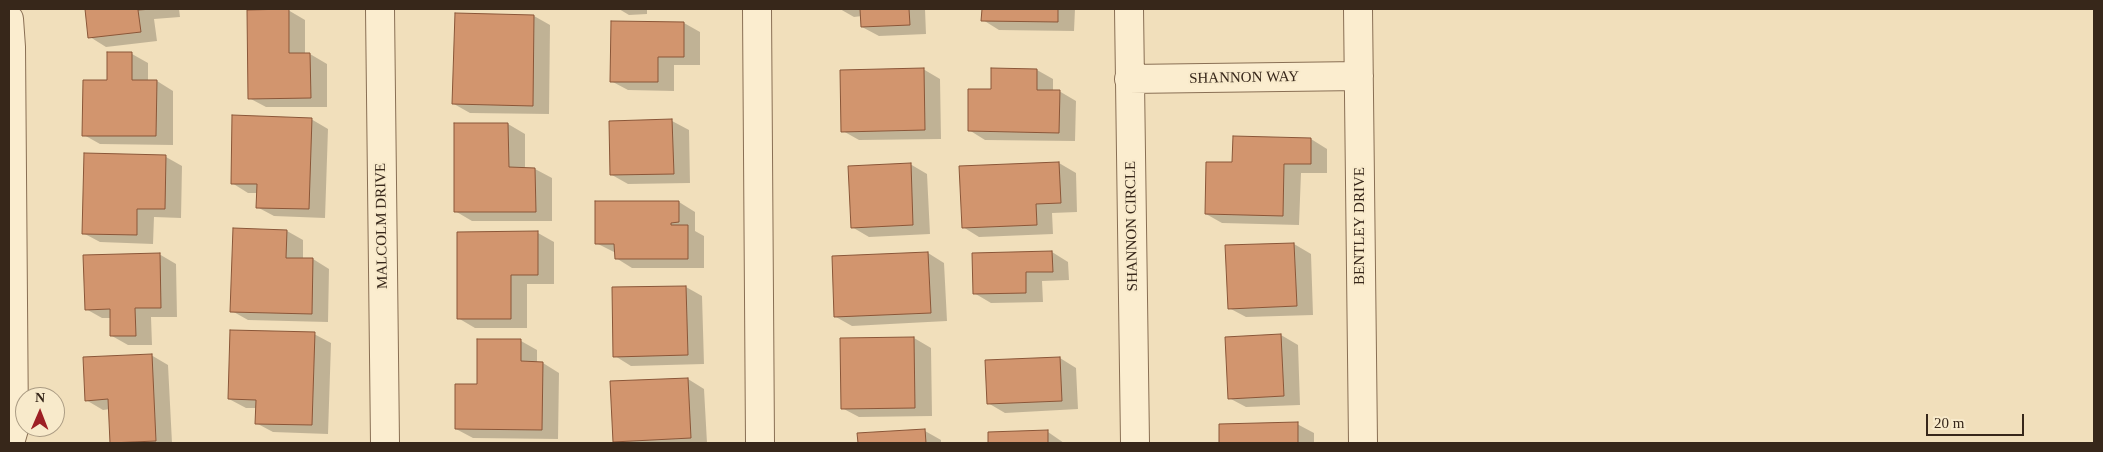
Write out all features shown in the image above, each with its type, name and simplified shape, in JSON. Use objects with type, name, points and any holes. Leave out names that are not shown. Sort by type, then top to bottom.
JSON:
[{"type":"street","name":"MALCOLM DRIVE","points":[[380,9],[385,443]]},
{"type":"street","points":[[757,9],[760,443]]},
{"type":"street","name":"SHANNON CIRCLE","points":[[1128,9],[1135,443]]},
{"type":"street","name":"BENTLEY DRIVE","points":[[1358,9],[1363,443]]},
{"type":"street","points":[[9,19],[11,47],[14,429],[10,443]]},
{"type":"street","name":"SHANNON WAY","points":[[1129,79],[1359,76]]},
{"type":"building","points":[[85,9],[153,9],[138,10],[141,32],[88,38]]},
{"type":"building","points":[[289,9],[289,53],[310,53],[311,98],[248,99],[247,10]]},
{"type":"building","points":[[860,9],[909,9],[910,25],[861,27]]},
{"type":"building","points":[[982,9],[1058,9],[1058,22],[981,21]]},
{"type":"building","points":[[455,13],[534,15],[533,106],[452,104]]},
{"type":"building","points":[[611,21],[684,22],[684,57],[658,57],[658,82],[610,82]]},
{"type":"building","points":[[107,52],[132,52],[132,80],[157,80],[156,136],[82,136],[83,80],[107,80]]},
{"type":"building","points":[[924,68],[925,130],[841,132],[840,70]]},
{"type":"building","points":[[991,68],[1037,69],[1037,90],[1060,90],[1059,133],[968,131],[968,89],[991,89]]},
{"type":"building","points":[[232,115],[312,118],[309,209],[256,208],[257,184],[231,184]]},
{"type":"building","points":[[672,119],[674,174],[610,175],[609,121]]},
{"type":"building","points":[[454,123],[508,123],[509,167],[535,168],[536,212],[454,212]]},
{"type":"building","points":[[1233,136],[1311,138],[1311,164],[1284,164],[1283,216],[1205,214],[1206,162],[1232,162]]},
{"type":"building","points":[[84,153],[166,155],[165,209],[137,209],[137,235],[82,234]]},
{"type":"building","points":[[1059,162],[1061,203],[1036,204],[1037,225],[962,228],[959,166]]},
{"type":"building","points":[[911,163],[913,225],[851,228],[848,166]]},
{"type":"building","points":[[595,201],[679,201],[679,222],[671,223],[671,225],[688,225],[688,259],[615,259],[614,244],[595,244]]},
{"type":"building","points":[[233,228],[287,230],[286,258],[313,258],[312,314],[230,312]]},
{"type":"building","points":[[538,231],[538,275],[511,275],[511,319],[457,319],[457,232]]},
{"type":"building","points":[[1294,243],[1297,306],[1228,309],[1225,245]]},
{"type":"building","points":[[1052,251],[1053,272],[1026,272],[1026,293],[973,294],[972,253]]},
{"type":"building","points":[[928,252],[931,313],[834,317],[832,256]]},
{"type":"building","points":[[160,253],[161,308],[135,308],[136,336],[110,336],[110,309],[85,310],[83,255]]},
{"type":"building","points":[[686,286],[688,355],[613,357],[612,287]]},
{"type":"building","points":[[230,330],[315,332],[312,425],[255,424],[256,400],[228,399]]},
{"type":"building","points":[[1281,334],[1284,396],[1228,399],[1225,337]]},
{"type":"building","points":[[914,337],[915,408],[841,409],[840,338]]},
{"type":"building","points":[[477,339],[521,339],[521,361],[543,362],[542,430],[455,429],[455,384],[477,384]]},
{"type":"building","points":[[152,354],[156,441],[110,443],[108,399],[85,401],[83,357]]},
{"type":"building","points":[[1060,357],[1062,401],[987,404],[985,360]]},
{"type":"building","points":[[688,378],[691,438],[613,442],[610,381]]},
{"type":"building","points":[[1298,422],[1298,443],[1219,443],[1219,424]]},
{"type":"building","points":[[925,429],[926,443],[858,443],[857,433]]},
{"type":"building","points":[[1048,430],[1048,443],[988,443],[988,432]]}]
